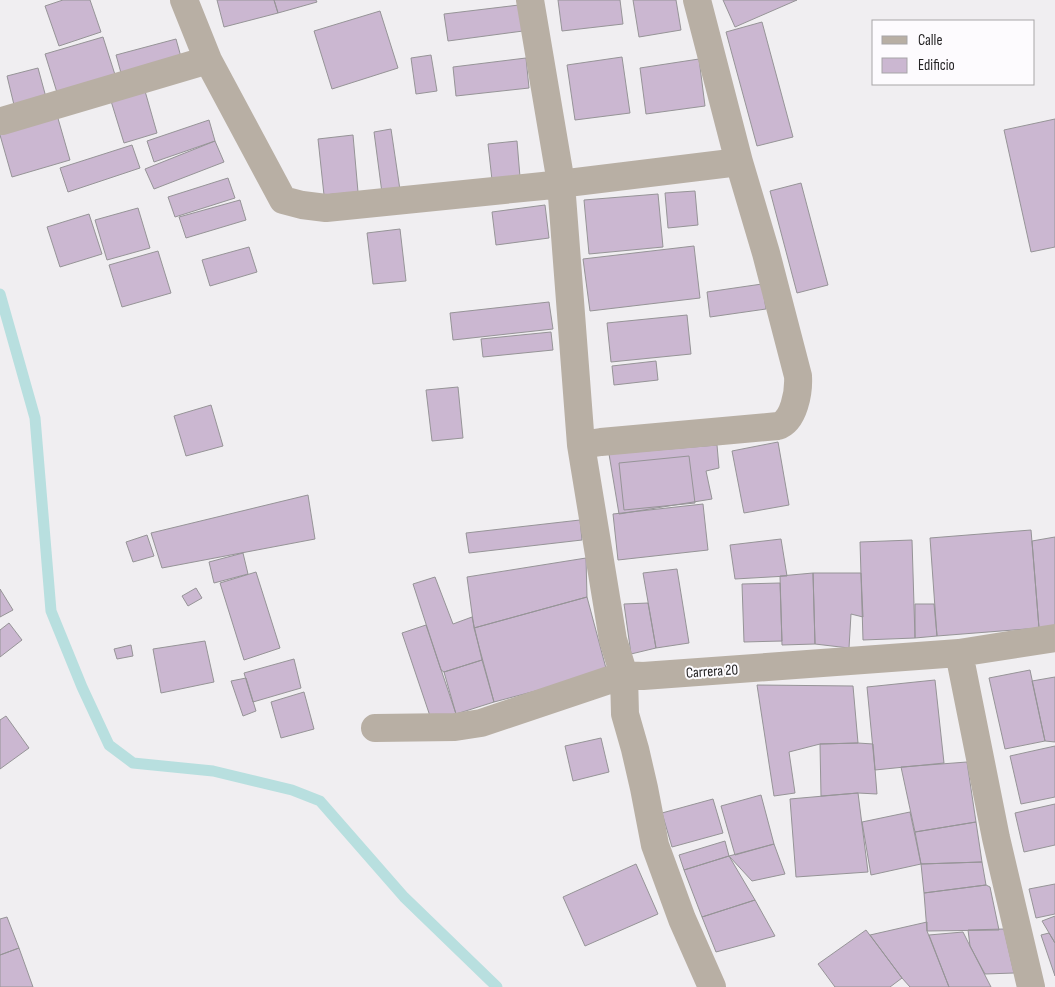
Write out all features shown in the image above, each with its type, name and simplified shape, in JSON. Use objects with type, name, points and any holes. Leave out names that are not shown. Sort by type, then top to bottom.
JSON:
[{"type":"street","points":[[184,0],[208,60],[283,200],[326,208],[534,187],[739,162]]},
{"type":"street","points":[[530,0],[561,183],[580,445],[613,640],[624,675],[625,714],[635,748],[655,845],[682,919],[712,987]]},
{"type":"street","points":[[580,445],[778,426],[782,425],[791,415],[798,391],[798,376],[697,0]]},
{"type":"street","points":[[2,121],[208,60]]},
{"type":"street","name":"Carrera 20","points":[[376,728],[455,727],[481,723],[624,675],[643,676],[958,653],[1055,638]]},
{"type":"street","points":[[958,653],[996,838],[1031,987]]},
{"type":"building","points":[[63,0],[90,0],[101,32],[59,46],[45,6]]},
{"type":"building","points":[[217,0],[274,0],[278,13],[224,27]]},
{"type":"building","points":[[274,0],[316,0],[317,2],[278,13]]},
{"type":"building","points":[[558,0],[620,0],[623,24],[562,31]]},
{"type":"building","points":[[633,0],[676,0],[681,30],[639,37]]},
{"type":"building","points":[[723,0],[797,0],[735,27]]},
{"type":"building","points":[[519,5],[523,31],[448,41],[444,14]]},
{"type":"building","points":[[380,11],[398,68],[332,89],[314,31]]},
{"type":"building","points":[[762,22],[793,137],[757,146],[726,32]]},
{"type":"building","points":[[103,37],[117,81],[59,99],[45,54]]},
{"type":"building","points":[[176,39],[181,57],[121,73],[116,55]]},
{"type":"building","points":[[431,55],[437,91],[416,94],[411,58]]},
{"type":"building","points":[[622,57],[630,113],[575,120],[567,65]]},
{"type":"building","points":[[526,58],[529,88],[456,96],[453,67]]},
{"type":"building","points":[[699,59],[705,106],[646,114],[640,68]]},
{"type":"building","points":[[38,68],[47,101],[15,109],[7,76]]},
{"type":"building","points":[[145,91],[157,133],[124,143],[111,101]]},
{"type":"building","points":[[57,115],[70,160],[12,177],[0,131]]},
{"type":"building","points":[[1055,119],[1055,247],[1031,252],[1004,130]]},
{"type":"building","points":[[209,120],[215,141],[154,162],[147,141]]},
{"type":"building","points":[[391,129],[400,190],[382,193],[374,132]]},
{"type":"building","points":[[353,135],[358,192],[324,195],[318,139]]},
{"type":"building","points":[[215,141],[224,162],[154,189],[145,169]]},
{"type":"building","points":[[517,141],[520,177],[492,180],[488,144]]},
{"type":"building","points":[[132,145],[140,168],[68,192],[60,168]]},
{"type":"building","points":[[228,178],[235,198],[175,217],[168,197]]},
{"type":"building","points":[[801,183],[828,285],[797,293],[770,191]]},
{"type":"building","points":[[695,191],[698,225],[668,228],[665,193]]},
{"type":"building","points":[[658,194],[663,247],[589,254],[584,200]]},
{"type":"building","points":[[240,200],[246,220],[186,238],[179,217]]},
{"type":"building","points":[[545,205],[549,238],[496,245],[492,212]]},
{"type":"building","points":[[138,208],[150,248],[107,260],[95,220]]},
{"type":"building","points":[[89,214],[102,254],[60,267],[47,227]]},
{"type":"building","points":[[400,229],[406,281],[373,284],[367,233]]},
{"type":"building","points":[[694,246],[700,298],[590,311],[583,259]]},
{"type":"building","points":[[249,247],[257,272],[210,286],[202,260]]},
{"type":"building","points":[[158,251],[171,293],[122,307],[109,265]]},
{"type":"building","points":[[762,284],[766,309],[710,317],[707,292]]},
{"type":"building","points":[[549,302],[553,329],[453,340],[450,313]]},
{"type":"building","points":[[687,315],[691,354],[611,362],[607,323]]},
{"type":"building","points":[[551,332],[553,350],[483,357],[481,339]]},
{"type":"building","points":[[656,361],[658,380],[614,385],[612,366]]},
{"type":"building","points":[[458,387],[463,438],[432,441],[426,390]]},
{"type":"building","points":[[211,405],[223,446],[186,456],[174,416]]},
{"type":"building","points":[[778,442],[789,505],[744,513],[732,451]]},
{"type":"building","points":[[717,445],[719,468],[706,471],[712,499],[619,514],[609,454]]},
{"type":"building","points":[[689,456],[695,503],[624,510],[619,463]]},
{"type":"building","points":[[308,495],[315,539],[162,568],[151,533]]},
{"type":"building","points":[[703,504],[708,550],[618,560],[613,514]]},
{"type":"building","points":[[580,520],[582,540],[469,553],[466,533]]},
{"type":"building","points":[[1031,530],[1039,628],[937,636],[930,538]]},
{"type":"building","points":[[147,535],[154,556],[133,562],[126,542]]},
{"type":"building","points":[[1055,537],[1055,626],[1039,628],[1032,541]]},
{"type":"building","points":[[781,539],[787,576],[735,579],[730,545]]},
{"type":"building","points":[[912,540],[915,638],[863,640],[860,542]]},
{"type":"building","points":[[243,553],[248,574],[214,583],[209,562]]},
{"type":"building","points":[[586,558],[587,597],[474,628],[467,577]]},
{"type":"building","points":[[677,569],[689,643],[656,648],[643,573]]},
{"type":"building","points":[[256,572],[280,648],[244,660],[220,583]]},
{"type":"building","points":[[813,573],[815,644],[782,645],[780,576]]},
{"type":"building","points":[[813,573],[861,573],[863,617],[851,614],[849,648],[815,644]]},
{"type":"building","points":[[435,577],[453,624],[472,617],[482,660],[444,672],[441,670],[413,584]]},
{"type":"building","points":[[780,583],[782,641],[744,642],[742,584]]},
{"type":"building","points":[[196,588],[202,598],[188,606],[182,596]]},
{"type":"building","points":[[0,589],[13,610],[0,617]]},
{"type":"building","points":[[587,597],[607,672],[494,702],[474,628]]},
{"type":"building","points":[[648,603],[656,648],[631,654],[624,604]]},
{"type":"building","points":[[915,604],[934,604],[937,636],[915,638]]},
{"type":"building","points":[[9,623],[22,640],[0,657],[0,630]]},
{"type":"building","points":[[426,625],[456,714],[432,722],[402,633]]},
{"type":"building","points":[[205,641],[214,682],[161,693],[153,649]]},
{"type":"building","points":[[131,645],[133,656],[117,659],[114,649]]},
{"type":"building","points":[[294,659],[301,688],[253,702],[244,673]]},
{"type":"building","points":[[482,660],[494,702],[456,714],[444,672]]},
{"type":"building","points":[[1030,670],[1045,741],[1005,749],[989,678]]},
{"type":"building","points":[[1055,677],[1055,742],[1045,741],[1032,681]]},
{"type":"building","points":[[246,678],[256,711],[243,716],[231,681]]},
{"type":"building","points":[[935,680],[944,763],[875,770],[867,687]]},
{"type":"building","points":[[757,685],[853,686],[858,743],[820,744],[789,752],[795,793],[774,796]]},
{"type":"building","points":[[304,692],[314,729],[281,738],[271,702]]},
{"type":"building","points":[[6,716],[29,748],[0,769],[0,720]]},
{"type":"building","points":[[601,738],[609,772],[573,781],[565,746]]},
{"type":"building","points":[[820,744],[873,744],[877,794],[858,793],[821,796]]},
{"type":"building","points":[[1055,746],[1055,797],[1021,804],[1010,756]]},
{"type":"building","points":[[967,762],[976,822],[915,832],[901,767]]},
{"type":"building","points":[[858,793],[868,872],[796,877],[790,799]]},
{"type":"building","points":[[761,795],[774,844],[735,855],[721,806]]},
{"type":"building","points":[[713,799],[723,833],[672,847],[662,813]]},
{"type":"building","points":[[1055,804],[1055,845],[1024,852],[1015,813]]},
{"type":"building","points":[[910,812],[921,864],[871,875],[862,822]]},
{"type":"building","points":[[976,822],[982,862],[921,864],[915,832]]},
{"type":"building","points":[[725,841],[729,856],[684,870],[679,855]]},
{"type":"building","points":[[774,844],[785,874],[752,881],[729,856]]},
{"type":"building","points":[[729,856],[755,900],[702,917],[684,870]]},
{"type":"building","points":[[982,862],[986,885],[924,893],[921,864]]},
{"type":"building","points":[[636,864],[658,914],[585,946],[563,897]]},
{"type":"building","points":[[1055,884],[1055,914],[1036,918],[1029,889]]},
{"type":"building","points":[[986,885],[990,887],[999,930],[927,931],[924,893]]},
{"type":"building","points":[[755,900],[775,936],[716,952],[702,917]]},
{"type":"building","points":[[1055,916],[1055,943],[1042,921]]},
{"type":"building","points":[[7,917],[19,948],[0,955],[0,919]]},
{"type":"building","points":[[927,922],[927,931],[949,987],[910,987],[870,935]]},
{"type":"building","points":[[1004,929],[1014,973],[985,974],[970,946],[968,930]]},
{"type":"building","points":[[866,930],[902,978],[890,987],[835,987],[818,964]]},
{"type":"building","points":[[963,932],[991,987],[949,987],[929,935]]},
{"type":"building","points":[[1049,933],[1055,943],[1055,976],[1041,935]]},
{"type":"building","points":[[19,948],[33,987],[0,987],[0,955]]},
{"type":"waterway","points":[[0,294],[35,418],[51,611],[82,687],[109,745],[133,763],[213,771],[292,790],[320,801],[404,897],[497,987]]}]
